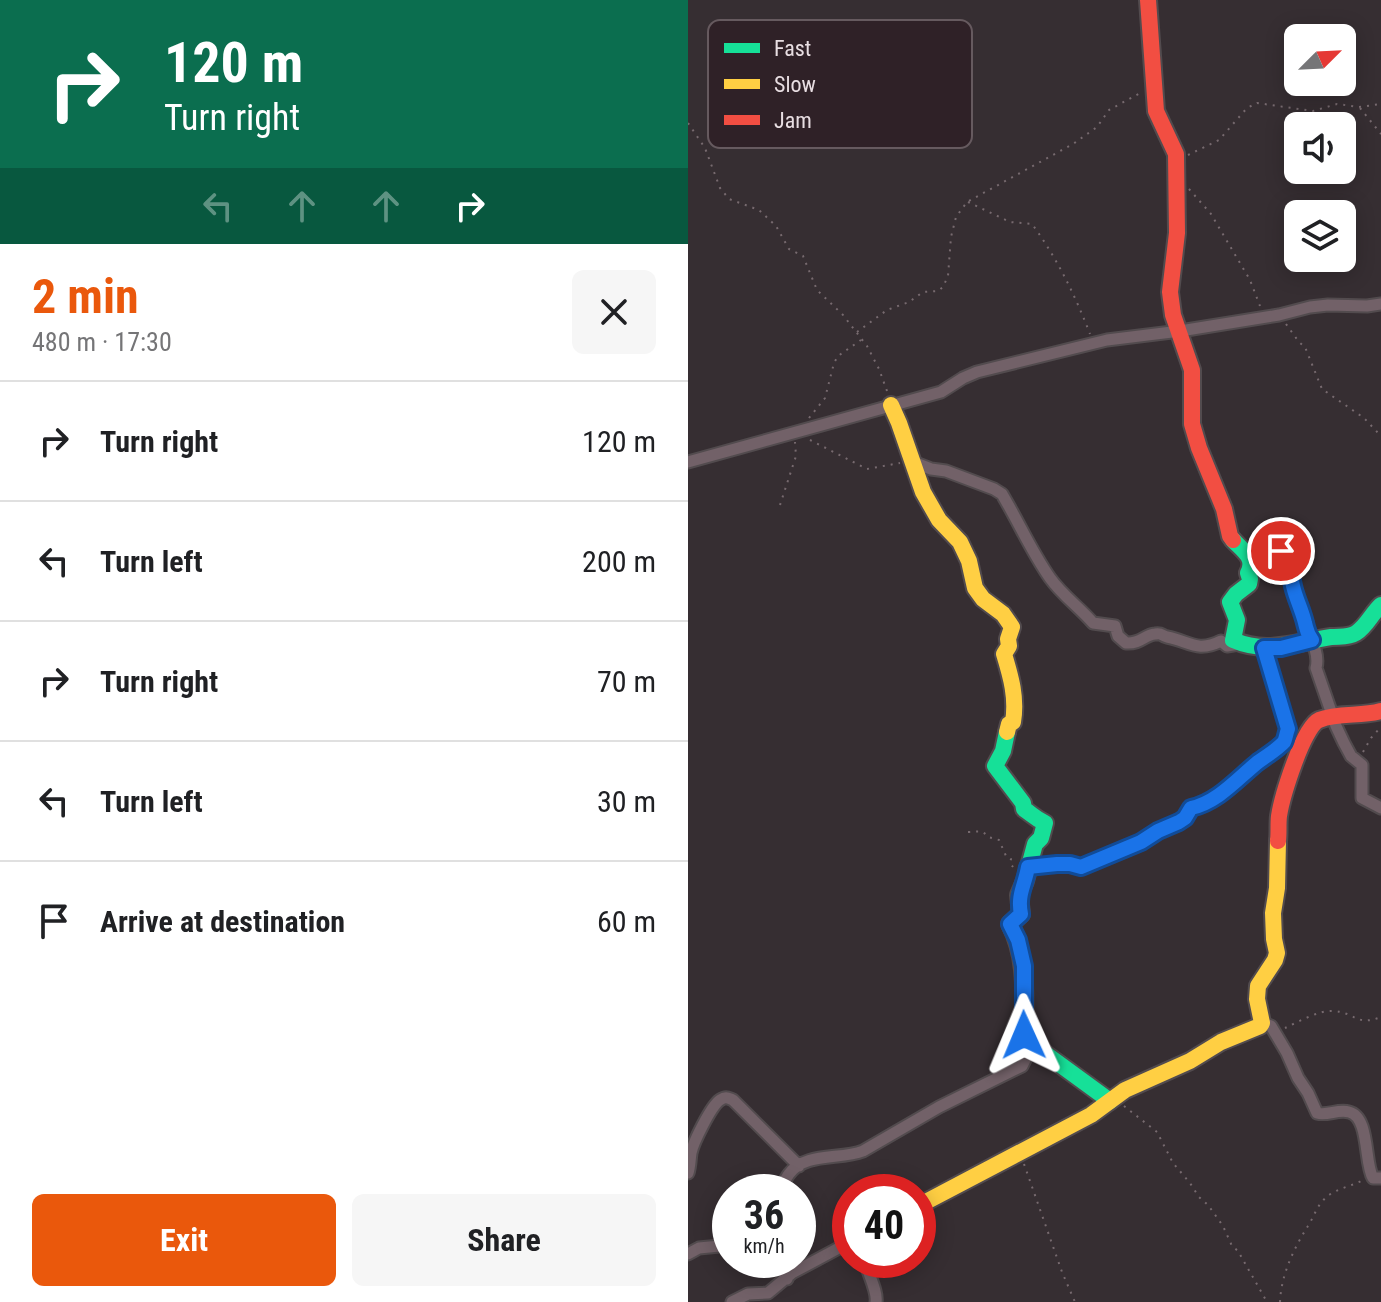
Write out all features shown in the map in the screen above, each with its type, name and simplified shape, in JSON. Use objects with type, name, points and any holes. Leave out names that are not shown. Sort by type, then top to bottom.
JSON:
[{"type":"street","points":[[1148,0],[1156,114],[1175,151],[1177,243],[1170,292],[1173,315],[1192,370],[1192,424],[1224,509],[1230,536],[1252,565],[1248,573],[1249,584],[1230,602],[1237,620],[1233,640],[1264,648],[1281,648],[1312,640],[1346,637],[1357,633],[1381,605]]},
{"type":"street","points":[[688,462],[941,392],[963,378],[987,369],[1093,343],[1279,315],[1310,307],[1381,304]]},
{"type":"street","points":[[790,1174],[811,1160],[863,1151],[1025,1061],[1024,966],[1018,940],[1010,924],[1021,914],[1019,895],[1045,823],[1024,809],[1023,803],[995,766],[1015,711],[1014,683],[1004,654],[1009,646],[1012,627],[1002,612],[981,599],[971,579],[970,565],[960,542],[941,522],[924,492],[891,405]]},
{"type":"street","points":[[913,462],[998,491],[1049,577],[1064,595],[1078,605],[1093,623],[1115,626],[1118,636],[1126,643],[1142,641],[1158,633],[1177,637],[1192,646],[1212,645],[1221,641],[1227,646],[1240,643]]},
{"type":"street","points":[[1251,560],[1275,552],[1285,554],[1307,634],[1318,660],[1316,668],[1333,716],[1348,752],[1362,765],[1362,798],[1381,808]]},
{"type":"street","points":[[1027,872],[1057,864],[1081,867],[1141,842],[1185,818],[1191,808],[1203,806],[1216,798],[1284,742],[1288,729],[1264,648]]},
{"type":"street","points":[[1375,1176],[1359,1118],[1346,1111],[1317,1113],[1287,1053],[1268,1027],[1257,999],[1258,986],[1277,953],[1273,913],[1277,888],[1279,817],[1292,770],[1308,730],[1316,721],[1333,716],[1381,711]]},
{"type":"street","points":[[936,1196],[1091,1115],[1125,1090],[1190,1061],[1221,1042],[1268,1027]]},
{"type":"street","points":[[1027,1040],[1112,1100]]},
{"type":"street","points":[[688,1173],[691,1151],[707,1120],[720,1100],[727,1098],[733,1100],[799,1166]]},
{"type":"street","points":[[688,1254],[699,1248],[712,1247]]},
{"type":"street","points":[[732,1302],[748,1294],[768,1293],[792,1273],[832,1252]]},
{"type":"street","points":[[869,1278],[876,1302]]},
{"type":"path","points":[[857,332],[887,310],[909,302],[923,292],[938,291],[943,287],[948,276],[956,217],[967,202],[1073,144],[1097,127],[1109,110],[1154,86]]},
{"type":"path","points":[[1265,317],[1250,280],[1211,214],[1176,166],[1219,140],[1244,110],[1254,104],[1266,103],[1313,111],[1337,104],[1359,107],[1381,104]]},
{"type":"path","points":[[1359,107],[1381,134]]},
{"type":"path","points":[[688,123],[705,148],[724,193],[732,200],[757,208],[776,226],[786,246],[804,259],[817,290],[857,332],[879,369],[891,405]]},
{"type":"path","points":[[967,202],[1010,222],[1032,224],[1073,293],[1093,343]]},
{"type":"path","points":[[1279,315],[1306,349],[1322,389],[1364,418],[1381,436]]},
{"type":"path","points":[[793,434],[825,398],[838,356],[862,339]]},
{"type":"path","points":[[793,434],[867,469],[913,462]]},
{"type":"path","points":[[780,505],[797,452],[793,434]]},
{"type":"path","points":[[1362,765],[1363,751],[1381,727]]},
{"type":"path","points":[[968,832],[979,830],[999,840],[1006,856],[1011,859],[1010,863],[1027,872]]},
{"type":"path","points":[[1268,1027],[1323,1011],[1335,1011],[1364,1022],[1381,1017]]},
{"type":"path","points":[[1112,1100],[1158,1133],[1173,1163],[1223,1226],[1267,1302]]},
{"type":"path","points":[[1020,1151],[1075,1302]]},
{"type":"path","points":[[1280,1302],[1296,1244],[1316,1209],[1329,1195],[1375,1176]]},
{"type":"traffic: fast","points":[[1233,540],[1250,563],[1249,584],[1230,602],[1237,620],[1233,640],[1270,647],[1350,636],[1363,627],[1381,605]]},
{"type":"traffic: fast","points":[[1007,732],[1003,751],[995,766],[1023,803],[1024,809],[1045,823],[1019,895],[1021,914],[1010,924],[1022,964],[1024,1035],[1110,1101]]},
{"type":"traffic: slow","points":[[891,405],[923,492],[939,520],[960,542],[969,561],[975,588],[983,599],[1003,614],[1012,627],[1009,646],[1004,654],[1014,704],[1013,722],[1009,724],[1007,732]]},
{"type":"traffic: slow","points":[[936,1197],[1091,1115],[1125,1090],[1260,1026],[1258,986],[1277,953],[1273,913],[1278,841]]},
{"type":"traffic: jam","points":[[1148,0],[1156,111],[1176,154],[1177,233],[1170,292],[1173,315],[1192,370],[1192,424],[1233,540]]},
{"type":"traffic: jam","points":[[1278,841],[1284,794],[1300,748],[1313,725],[1327,718],[1381,711]]},
{"type":"route","points":[[1024,1035],[1024,966],[1018,940],[1010,924],[1021,914],[1019,895],[1028,867],[1057,864],[1081,867],[1141,842],[1185,818],[1191,808],[1203,806],[1216,798],[1284,742],[1288,729],[1264,648],[1281,648],[1312,640],[1307,634],[1289,564],[1281,551]]}]
